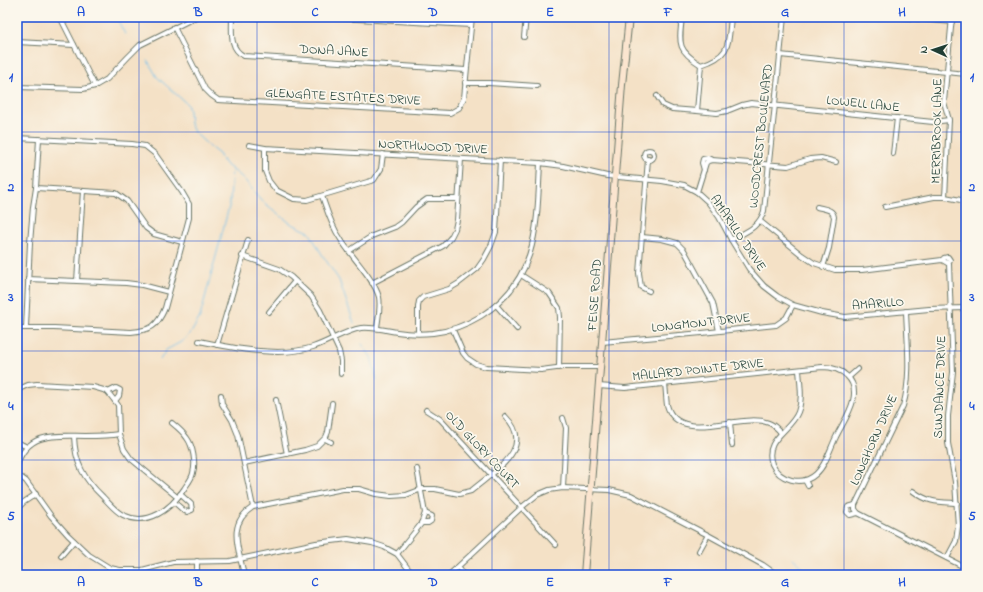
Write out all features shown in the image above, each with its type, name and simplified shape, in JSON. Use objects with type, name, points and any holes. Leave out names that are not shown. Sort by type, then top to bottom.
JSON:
[{"type":"main road","name":"FEISE ROAD","points":[[584,575],[598,386],[629,17]]},
{"type":"street","points":[[60,17],[95,86]]},
{"type":"street","points":[[17,87],[82,89],[95,86],[107,79],[140,45],[196,17]]},
{"type":"street","name":"DONA JANE","points":[[232,17],[232,42],[238,52],[244,56],[466,70]]},
{"type":"street","points":[[320,17],[471,25]]},
{"type":"street","name":"GLENGATE ESTATES DRIVE","points":[[174,27],[205,88],[218,100],[450,113],[457,110],[461,106],[464,98],[472,17]]},
{"type":"street","points":[[524,37],[526,17]]},
{"type":"street","points":[[682,17],[680,40],[682,50],[701,65]]},
{"type":"street","points":[[701,65],[717,58],[725,52],[728,43],[731,17]]},
{"type":"street","name":"WOODCREST BOULEVARD","points":[[731,240],[750,230],[760,221],[764,211],[784,17]]},
{"type":"street","points":[[899,17],[952,22]]},
{"type":"street","name":"MERRIBROOK LANE","points":[[945,197],[949,120],[944,102],[952,17]]},
{"type":"street","points":[[17,42],[74,45]]},
{"type":"street","points":[[780,56],[966,74]]},
{"type":"street","points":[[697,112],[701,65]]},
{"type":"street","points":[[465,83],[537,86]]},
{"type":"street","name":"LOWELL LANE","points":[[657,96],[663,105],[672,109],[697,112],[717,113],[752,103],[933,122],[949,120]]},
{"type":"street","points":[[893,154],[897,118]]},
{"type":"street","points":[[17,138],[145,146],[150,149],[182,192],[188,204],[189,218],[165,308],[161,318],[154,326],[143,331],[131,332],[26,327],[17,328]]},
{"type":"street","points":[[26,327],[28,279],[39,139]]},
{"type":"street","name":"NORTHWOOD DRIVE","points":[[249,145],[265,148],[540,162],[615,176]]},
{"type":"street","points":[[265,148],[265,171],[269,181],[276,190],[294,199],[307,200],[374,180],[381,169],[383,154]]},
{"type":"street","points":[[697,192],[708,161],[712,160],[788,166],[810,159],[821,158],[836,162]]},
{"type":"street","points":[[372,283],[443,246],[451,237],[455,230],[461,159]]},
{"type":"street","points":[[648,159],[639,273],[640,285],[643,289],[649,291]]},
{"type":"street","points":[[418,333],[418,307],[423,297],[449,289],[459,284],[477,269],[491,246],[496,232],[500,160]]},
{"type":"street","points":[[199,342],[246,349],[299,351],[313,347],[354,330],[377,328],[397,332],[434,333],[453,330],[475,319],[496,305],[510,290],[521,275],[527,262],[536,226],[540,162]]},
{"type":"street","name":"AMARILLO DRIVE","points":[[615,176],[680,183],[697,192],[708,202],[715,212],[749,269],[764,286],[777,296],[793,305]]},
{"type":"street","points":[[36,188],[116,193],[127,200],[146,228],[154,234],[182,242]]},
{"type":"street","points":[[78,281],[83,191]]},
{"type":"street","points":[[322,196],[332,224],[339,238],[372,283],[378,297],[379,304],[377,328]]},
{"type":"street","points":[[885,207],[924,199],[945,197],[966,201]]},
{"type":"street","points":[[349,251],[372,236],[395,227],[402,222],[416,207],[428,199],[458,199]]},
{"type":"street","points":[[817,207],[830,210],[834,214],[829,248],[823,267]]},
{"type":"street","name":"SUNDANCE DRIVE","points":[[760,221],[802,255],[823,267],[835,270],[853,270],[942,260],[950,266],[953,372],[948,416],[948,443],[955,482],[958,534],[947,558]]},
{"type":"street","points":[[642,237],[677,242],[684,250],[713,303],[719,331]]},
{"type":"street","points":[[217,345],[242,256],[248,240]]},
{"type":"street","points":[[242,256],[279,269],[311,296],[320,310],[339,351],[341,374]]},
{"type":"street","points":[[521,275],[549,293],[559,308],[559,368]]},
{"type":"street","points":[[28,279],[126,283],[142,285],[169,292]]},
{"type":"street","points":[[269,312],[295,281]]},
{"type":"street","points":[[496,305],[517,329]]},
{"type":"street","name":"LONGMONT DRIVE","points":[[602,342],[776,324],[786,318],[793,305]]},
{"type":"street","name":"AMARILLO","points":[[793,305],[822,313],[845,317],[906,311],[966,308]]},
{"type":"street","name":"LONGHORN DRIVE","points":[[906,311],[908,378],[903,406],[855,505],[855,509],[858,513],[966,568]]},
{"type":"street","points":[[453,330],[463,353],[467,358],[476,364],[486,367],[540,370],[585,366],[600,367]]},
{"type":"street","name":"MALLARD POINTE DRIVE","points":[[598,386],[626,388],[822,367],[842,371],[849,377]]},
{"type":"street","points":[[799,370],[801,402],[795,419],[775,439],[771,449],[772,463],[778,472],[784,477],[796,481],[805,480],[816,474],[825,462],[852,406],[854,389],[849,377],[858,369]]},
{"type":"street","points":[[19,389],[28,385],[37,384],[93,387],[108,392],[115,401],[119,410],[120,434],[124,448],[131,459],[191,504],[192,510],[187,512],[174,502]]},
{"type":"street","points":[[665,384],[667,406],[676,420],[681,423],[688,425],[699,425],[757,420],[769,423],[781,433]]},
{"type":"street","points":[[108,392],[116,388],[120,390],[119,396],[115,401]]},
{"type":"street","points":[[221,395],[222,404],[232,420],[238,435],[253,507]]},
{"type":"street","points":[[276,400],[288,454]]},
{"type":"street","points":[[244,463],[288,454],[317,446],[325,438],[329,429],[332,403]]},
{"type":"street","name":"OLD GLORY COURT","points":[[426,410],[440,419],[556,545]]},
{"type":"street","points":[[244,575],[237,542],[237,526],[241,517],[247,510],[253,507],[343,489],[359,489],[376,494],[391,496],[406,495],[422,489],[435,489],[459,494],[472,491],[507,460],[516,447],[517,438],[514,426],[505,416]]},
{"type":"street","points":[[563,418],[566,428],[563,488]]},
{"type":"street","points":[[730,422],[732,445]]},
{"type":"street","points":[[74,436],[74,450],[78,466],[93,488],[122,515],[141,519],[153,517],[174,502],[193,475],[194,464],[188,438],[172,423]]},
{"type":"street","points":[[17,465],[20,457],[28,447],[46,436],[100,436],[120,434]]},
{"type":"street","points":[[325,438],[331,442]]},
{"type":"street","points":[[17,442],[28,447]]},
{"type":"street","points":[[17,453],[20,457]]},
{"type":"street","points":[[397,554],[421,523],[425,513],[422,489],[417,469]]},
{"type":"street","points":[[17,476],[26,481],[58,525],[89,555],[110,568],[126,573],[174,562],[230,561],[316,543],[348,539],[372,543],[397,554],[414,575]]},
{"type":"street","points":[[805,480],[808,486]]},
{"type":"street","points":[[449,575],[522,507],[542,492],[563,488],[609,490],[631,495],[763,565],[777,575]]},
{"type":"street","points":[[913,490],[927,500],[956,503]]},
{"type":"street","points":[[17,509],[36,494]]},
{"type":"street","name":"LONGHORN DRIVE","points":[[855,505],[848,507],[847,512],[850,515],[858,513]]},
{"type":"street","points":[[421,523],[428,523],[431,521],[432,516],[425,513]]},
{"type":"street","points":[[699,550],[708,535]]},
{"type":"street","points":[[61,556],[74,541]]},
{"type":"street","points":[[197,562],[197,575]]},
{"type":"street","points":[[458,568],[464,575]]},
{"type":"waterway","points":[[116,17],[125,34]]},
{"type":"waterway","points":[[148,61],[157,77],[187,104],[190,124],[194,132],[219,154],[224,163],[243,178],[262,201],[290,223],[309,232],[339,280],[354,323]]},
{"type":"waterway","points":[[160,360],[166,350],[181,342],[191,333],[200,317],[230,203],[232,169]]},
{"type":"waterway","points":[[362,344],[371,357],[377,380]]},
{"type":"waterway","points":[[793,558],[811,575]]}]
